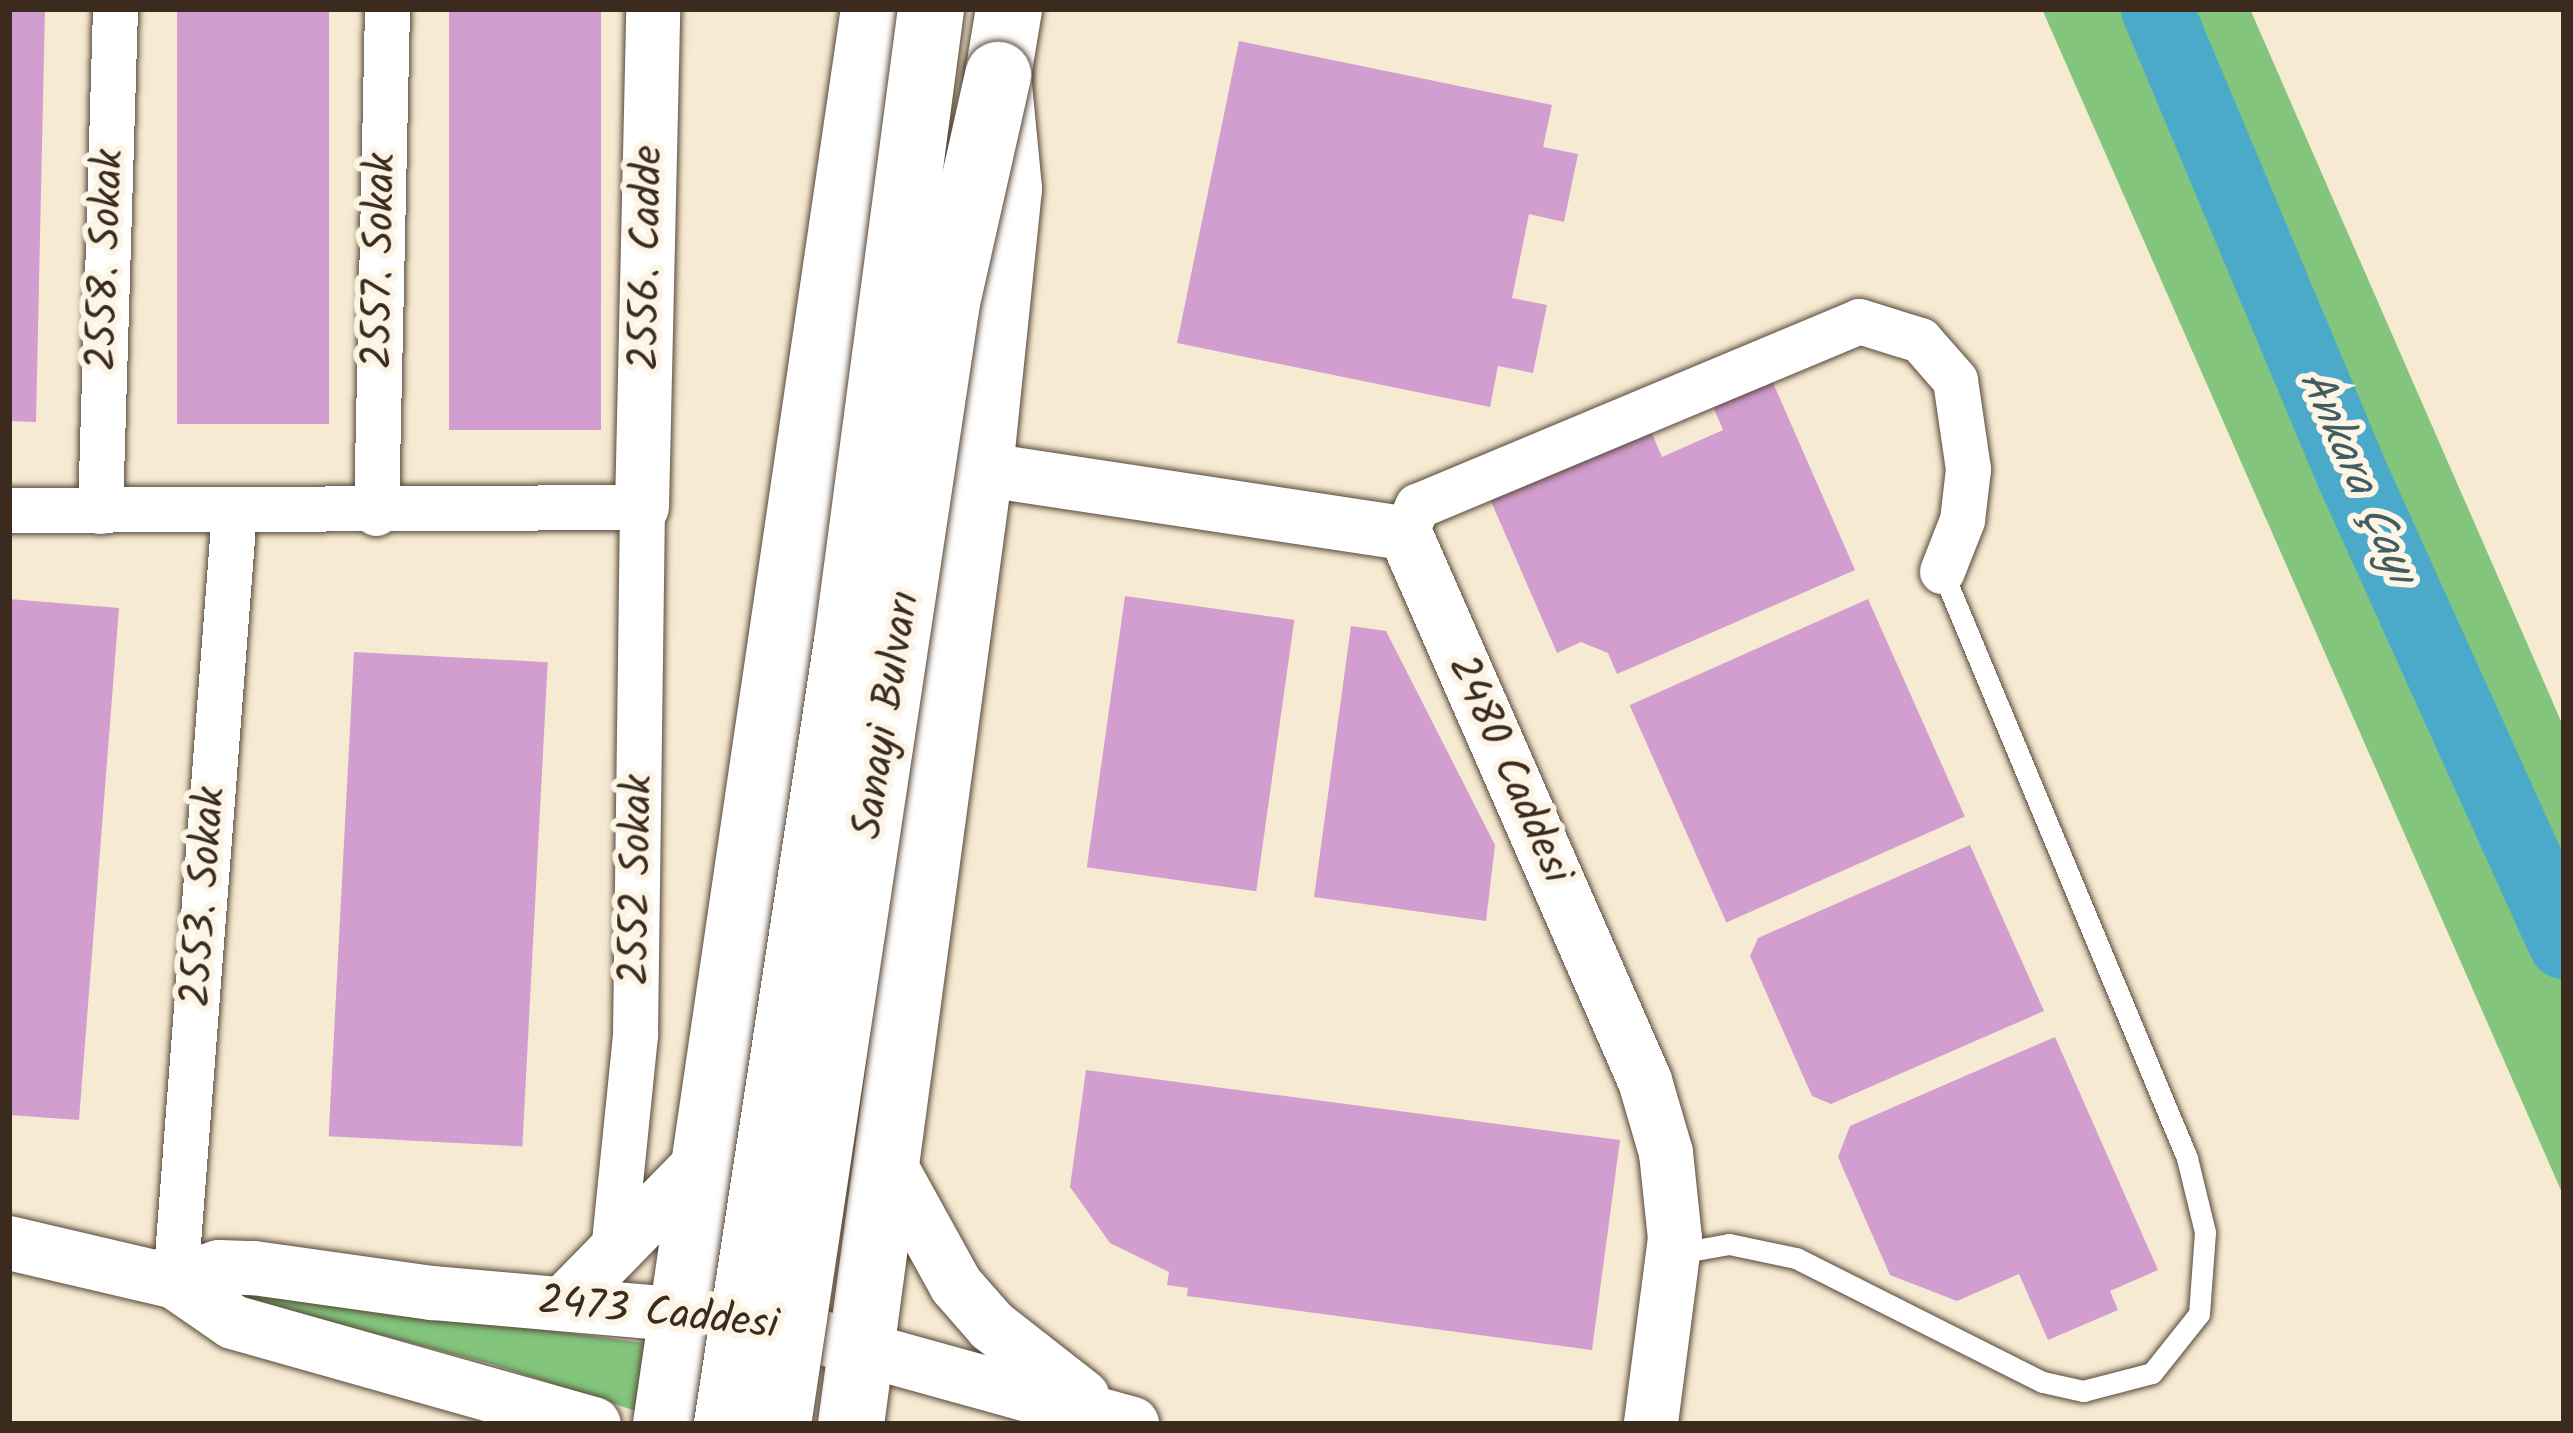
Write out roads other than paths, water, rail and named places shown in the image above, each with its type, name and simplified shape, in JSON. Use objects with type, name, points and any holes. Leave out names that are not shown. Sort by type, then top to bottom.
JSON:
[{"type":"main road","points":[[667,1424],[874,9]]},
{"type":"main road","name":"Sanayi Bulvarı","points":[[727,1424],[847,642],[931,9]]},
{"type":"main road","name":"Sanayi Bulvarı","points":[[778,1424],[947,302],[1009,9]]},
{"type":"main road","points":[[851,1424],[980,469],[1010,189],[998,75]]},
{"type":"main road","points":[[706,1146],[749,1193],[797,1207],[838,1199],[887,1146]]},
{"type":"street","name":"2558. Sokak","points":[[100,511],[115,9]]},
{"type":"street","name":"2557. Sokak","points":[[376,513],[387,9]]},
{"type":"street","name":"2556. Cadde","points":[[642,507],[653,9]]},
{"type":"street","points":[[980,469],[1405,532],[1417,506],[1859,322],[1920,340],[1955,380],[1968,469],[1962,520],[1942,572]]},
{"type":"street","points":[[9,510],[376,513],[642,507]]},
{"type":"street","name":"2552 Sokak","points":[[613,1251],[635,1035],[642,507]]},
{"type":"street","name":"2553. Sokak","points":[[175,1282],[234,512]]},
{"type":"street","name":"2480 Caddesi","points":[[1405,532],[1645,1081],[1666,1153],[1672,1254],[1651,1424]]},
{"type":"street","points":[[563,1304],[706,1146]]},
{"type":"street","points":[[887,1146],[956,1285],[992,1326],[1121,1420]]},
{"type":"street","name":"2473 Caddesi","points":[[9,1243],[175,1282],[233,1322],[481,1387],[594,1424]]},
{"type":"street","name":"2473 Caddesi","points":[[175,1282],[219,1267],[254,1268],[563,1304],[683,1311],[862,1345],[1121,1420]]},
{"type":"street","points":[[481,1387],[522,1424]]},
{"type":"lane","points":[[1672,1254],[1729,1244],[1796,1258],[2043,1382],[2083,1391],[2152,1373],[2199,1314],[2205,1232],[2187,1158],[1942,572]]},
{"type":"waterway","name":"Ankara Çayı","points":[[2157,9],[2352,474],[2564,943]]}]
